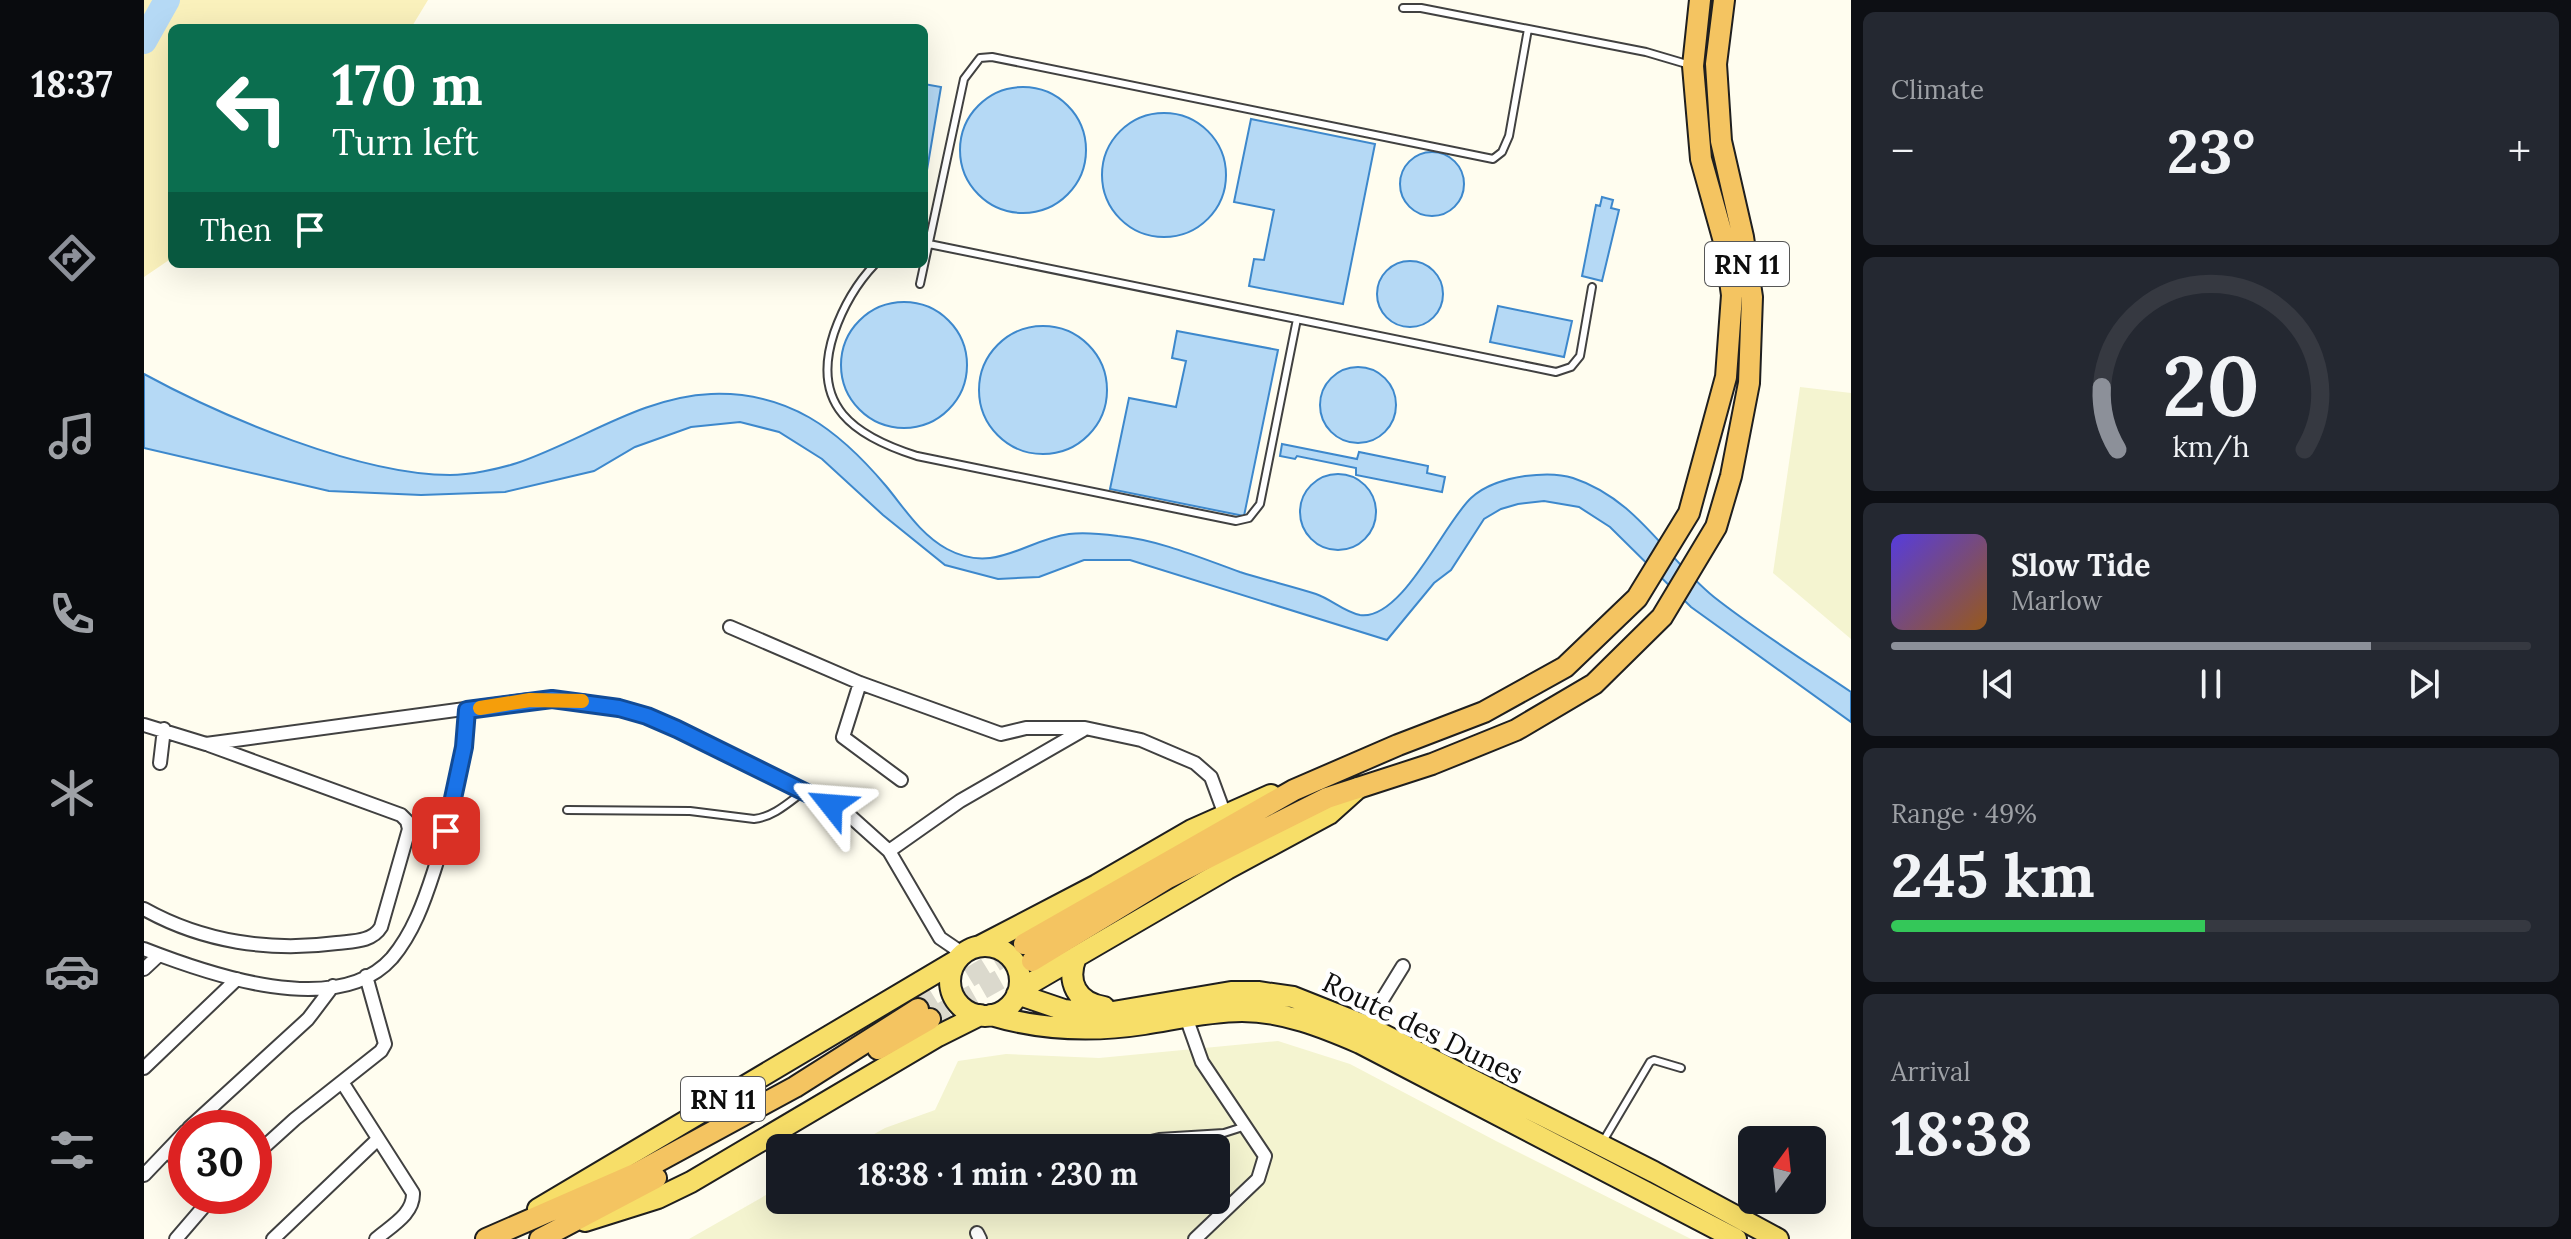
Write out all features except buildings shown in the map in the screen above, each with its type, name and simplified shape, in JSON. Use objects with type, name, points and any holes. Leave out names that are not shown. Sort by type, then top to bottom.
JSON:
[{"type":"highway","name":"RN 11","points":[[1700,0],[1693,66],[1701,159],[1725,245],[1732,295],[1726,377],[1689,513],[1637,598],[1565,667],[1484,712],[1294,790],[1028,953],[1327,798],[1432,764],[1516,730],[1594,684],[1662,617],[1716,527],[1731,476],[1749,383],[1752,297],[1743,237],[1721,141],[1716,64],[1724,0]]},
{"type":"highway","name":"RN 11","points":[[489,1237],[635,1174],[924,1014],[641,1186],[547,1235]]},
{"type":"main road","name":"RN 11","points":[[1018,992],[1227,869],[1329,814],[1361,785]]},
{"type":"main road","name":"RN 11","points":[[489,1237],[966,954],[1097,885],[1192,830],[1268,795],[1294,790]]},
{"type":"main road","points":[[1002,950],[1011,958],[1020,978],[1018,992],[1002,1011],[985,1015],[959,1005],[953,996],[950,973],[966,954],[1002,950]]},
{"type":"main road","points":[[1076,957],[1072,978],[1079,996],[1094,1006],[1124,1010]]},
{"type":"main road","name":"Route des Dunes","points":[[1018,992],[1077,1012],[1101,1013],[1200,995],[1258,992],[1293,997],[1366,1026],[1778,1239]]},
{"type":"main road","name":"Route des Dunes","points":[[985,1015],[1034,1025],[1096,1029],[1243,1011],[1277,1014],[1320,1026],[1360,1043],[1736,1239]]},
{"type":"main road","name":"RN 11","points":[[547,1235],[658,1198],[691,1182],[938,1036],[985,1015]]},
{"type":"street","points":[[730,627],[860,683],[1001,734],[1026,728],[1085,728],[1141,740],[1195,763],[1211,777],[1225,815]]},
{"type":"street","points":[[860,683],[843,737],[901,780]]},
{"type":"street","points":[[144,725],[206,744],[225,746],[552,699],[619,708],[647,716],[850,816],[889,851],[940,938],[966,954]]},
{"type":"street","points":[[144,949],[237,979],[287,989],[355,982],[391,959],[411,930],[424,902],[453,803],[464,747],[467,710]]},
{"type":"street","points":[[889,851],[960,801],[1085,728]]},
{"type":"street","points":[[160,763],[164,729]]},
{"type":"street","points":[[144,909],[192,930],[263,947],[305,947],[365,940],[376,935],[381,927],[409,829],[407,821],[401,815],[225,746]]},
{"type":"street","points":[[144,969],[159,955]]},
{"type":"street","points":[[1366,1026],[1403,966]]},
{"type":"street","points":[[272,1140],[381,1051],[385,1044],[366,976]]},
{"type":"street","points":[[144,1068],[237,979]]},
{"type":"street","points":[[210,1110],[308,1019],[333,986]]},
{"type":"street","points":[[1186,1017],[1202,1062],[1265,1156],[1258,1179],[1195,1239]]},
{"type":"street","points":[[342,1082],[413,1193],[414,1204],[376,1239]]},
{"type":"street","points":[[273,1239],[378,1139]]},
{"type":"street","points":[[144,1175],[167,1151]]},
{"type":"street","points":[[176,1239],[198,1214]]},
{"type":"lane","points":[[1403,8],[1421,8],[1646,52],[1693,66]]},
{"type":"lane","points":[[928,235],[964,79],[980,58],[992,57],[1493,159],[1502,152],[1509,136],[1528,29]]},
{"type":"lane","points":[[928,244],[1556,372],[1571,367],[1580,356],[1592,287]]},
{"type":"lane","points":[[872,268],[847,302],[827,360],[832,397],[837,408],[854,427],[879,442],[917,456],[1236,521],[1249,518],[1260,504],[1297,319]]},
{"type":"lane","points":[[920,284],[922,268]]},
{"type":"lane","points":[[567,810],[690,811],[754,819],[763,818],[804,791]]},
{"type":"lane","points":[[1600,1146],[1650,1062],[1654,1060],[1681,1068]]},
{"type":"lane","points":[[1208,1134],[1246,1126]]},
{"type":"green space","points":[[1800,387],[1851,393],[1851,639],[1773,573]]},
{"type":"green space","points":[[1278,1041],[1350,1064],[1691,1239],[689,1239],[766,1195],[766,1214],[1230,1214],[1230,1134],[874,1134],[935,1110],[958,1061],[1006,1054],[1099,1058]]},
{"type":"sand","points":[[144,0],[428,0],[413,24],[168,24],[168,261],[144,277]]},
{"type":"water","points":[[928,85],[941,87],[928,164]]},
{"type":"water","points":[[1023,87],[1047,91],[1068,105],[1082,126],[1086,150],[1082,174],[1068,195],[1047,209],[1023,213],[999,209],[978,195],[964,174],[960,150],[964,126],[978,105],[999,91]]},
{"type":"water","points":[[1164,113],[1188,118],[1208,131],[1221,151],[1226,175],[1221,199],[1208,219],[1188,232],[1164,237],[1140,232],[1120,219],[1107,199],[1102,175],[1107,151],[1120,131],[1140,118]]},
{"type":"water","points":[[1251,119],[1375,144],[1343,304],[1249,286],[1254,259],[1264,260],[1274,210],[1234,202]]},
{"type":"water","points":[[1426,152],[1438,152],[1455,161],[1462,172],[1462,196],[1455,207],[1438,216],[1426,216],[1414,211],[1405,202],[1400,190],[1400,178],[1405,166],[1414,157]]},
{"type":"water","points":[[1602,197],[1613,200],[1611,208],[1619,210],[1602,281],[1582,276],[1596,205],[1600,206]]},
{"type":"water","points":[[1404,261],[1416,261],[1428,266],[1438,276],[1443,294],[1441,307],[1428,322],[1416,327],[1404,327],[1392,322],[1382,312],[1377,300],[1377,288],[1382,276],[1392,266]]},
{"type":"water","points":[[904,302],[928,306],[949,320],[963,341],[967,365],[963,389],[949,410],[928,424],[904,428],[880,424],[859,410],[845,389],[841,365],[845,341],[859,320],[880,306]]},
{"type":"water","points":[[1498,306],[1572,321],[1564,357],[1490,342]]},
{"type":"water","points":[[1043,326],[1067,331],[1088,345],[1102,366],[1107,390],[1102,414],[1088,435],[1067,449],[1043,454],[1019,449],[998,435],[984,414],[979,390],[984,366],[998,345],[1019,331]]},
{"type":"water","points":[[1177,331],[1278,350],[1244,516],[1110,489],[1129,398],[1176,407],[1186,361],[1172,358]]},
{"type":"water","points":[[1351,367],[1365,367],[1379,373],[1390,384],[1396,405],[1393,420],[1385,432],[1365,443],[1351,443],[1337,437],[1326,426],[1320,412],[1320,398],[1326,384],[1337,373]]},
{"type":"water","points":[[144,374],[212,408],[293,441],[375,465],[450,475],[517,463],[660,403],[711,394],[764,399],[788,407],[830,431],[868,466],[929,536],[964,556],[980,558],[1010,554],[1069,534],[1133,538],[1316,594],[1360,615],[1376,613],[1391,603],[1421,568],[1460,510],[1477,493],[1496,483],[1518,477],[1543,474],[1567,476],[1615,500],[1633,514],[1714,597],[1851,692],[1851,722],[1691,607],[1610,527],[1579,507],[1544,501],[1518,504],[1484,519],[1451,570],[1434,583],[1387,640],[1130,560],[1084,560],[1039,577],[998,579],[945,565],[883,515],[822,459],[779,432],[740,422],[691,427],[635,447],[594,471],[505,492],[421,495],[329,491],[144,448]]},
{"type":"water","points":[[1282,444],[1357,459],[1359,452],[1428,466],[1427,473],[1445,477],[1442,492],[1356,475],[1356,468],[1297,456],[1295,459],[1280,456]]},
{"type":"water","points":[[1331,474],[1345,474],[1359,480],[1370,491],[1376,512],[1373,527],[1365,539],[1345,550],[1331,550],[1317,544],[1306,533],[1300,519],[1300,505],[1306,491],[1317,480]]},
{"type":"waterway","points":[[144,41],[167,0]]},
{"type":"tunnel","points":[[918,1009],[1024,944]]},
{"type":"tunnel","points":[[930,1019],[1032,961]]},
{"type":"slow traffic","points":[[480,708],[530,700],[582,701]]},
{"type":"route","points":[[446,831],[464,747],[467,710],[530,700],[582,701],[647,716],[831,805]]}]
